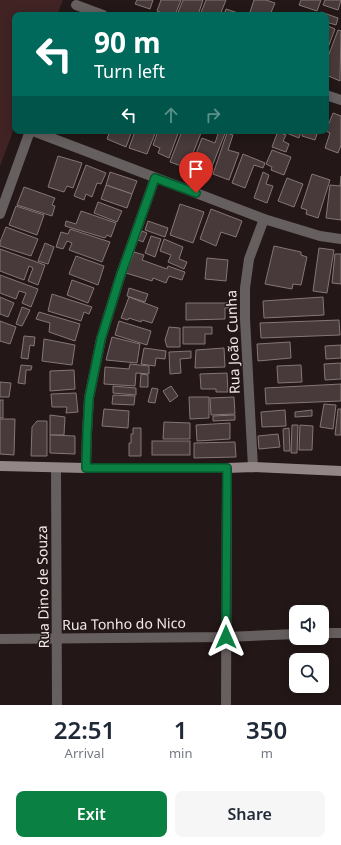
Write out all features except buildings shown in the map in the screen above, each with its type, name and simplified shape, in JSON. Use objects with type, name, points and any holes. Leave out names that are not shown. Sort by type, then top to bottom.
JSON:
[{"type":"street","points":[[77,3],[96,12]]},
{"type":"street","points":[[329,96],[341,100]]},
{"type":"street","points":[[0,214],[31,134]]},
{"type":"street","points":[[40,134],[264,219],[320,236],[341,239]]},
{"type":"street","points":[[86,468],[89,398],[101,339],[120,277],[155,178]]},
{"type":"street","name":"Rua João Cunha","points":[[252,467],[245,319],[245,288],[250,259],[264,219]]},
{"type":"street","points":[[0,466],[56,468],[252,467],[341,471]]},
{"type":"street","name":"Rua Dino de Souza","points":[[56,468],[57,705]]},
{"type":"street","points":[[226,705],[227,468]]},
{"type":"street","points":[[329,633],[341,633]]},
{"type":"street","name":"Rua Tonho do Nico","points":[[0,639],[226,637],[289,634]]},
{"type":"shaded area","points":[[0,0],[63,0],[58,12],[12,12],[12,134],[0,166]]},
{"type":"route","points":[[196,193],[155,178],[120,277],[101,339],[89,398],[86,468],[227,468],[226,637]]}]
